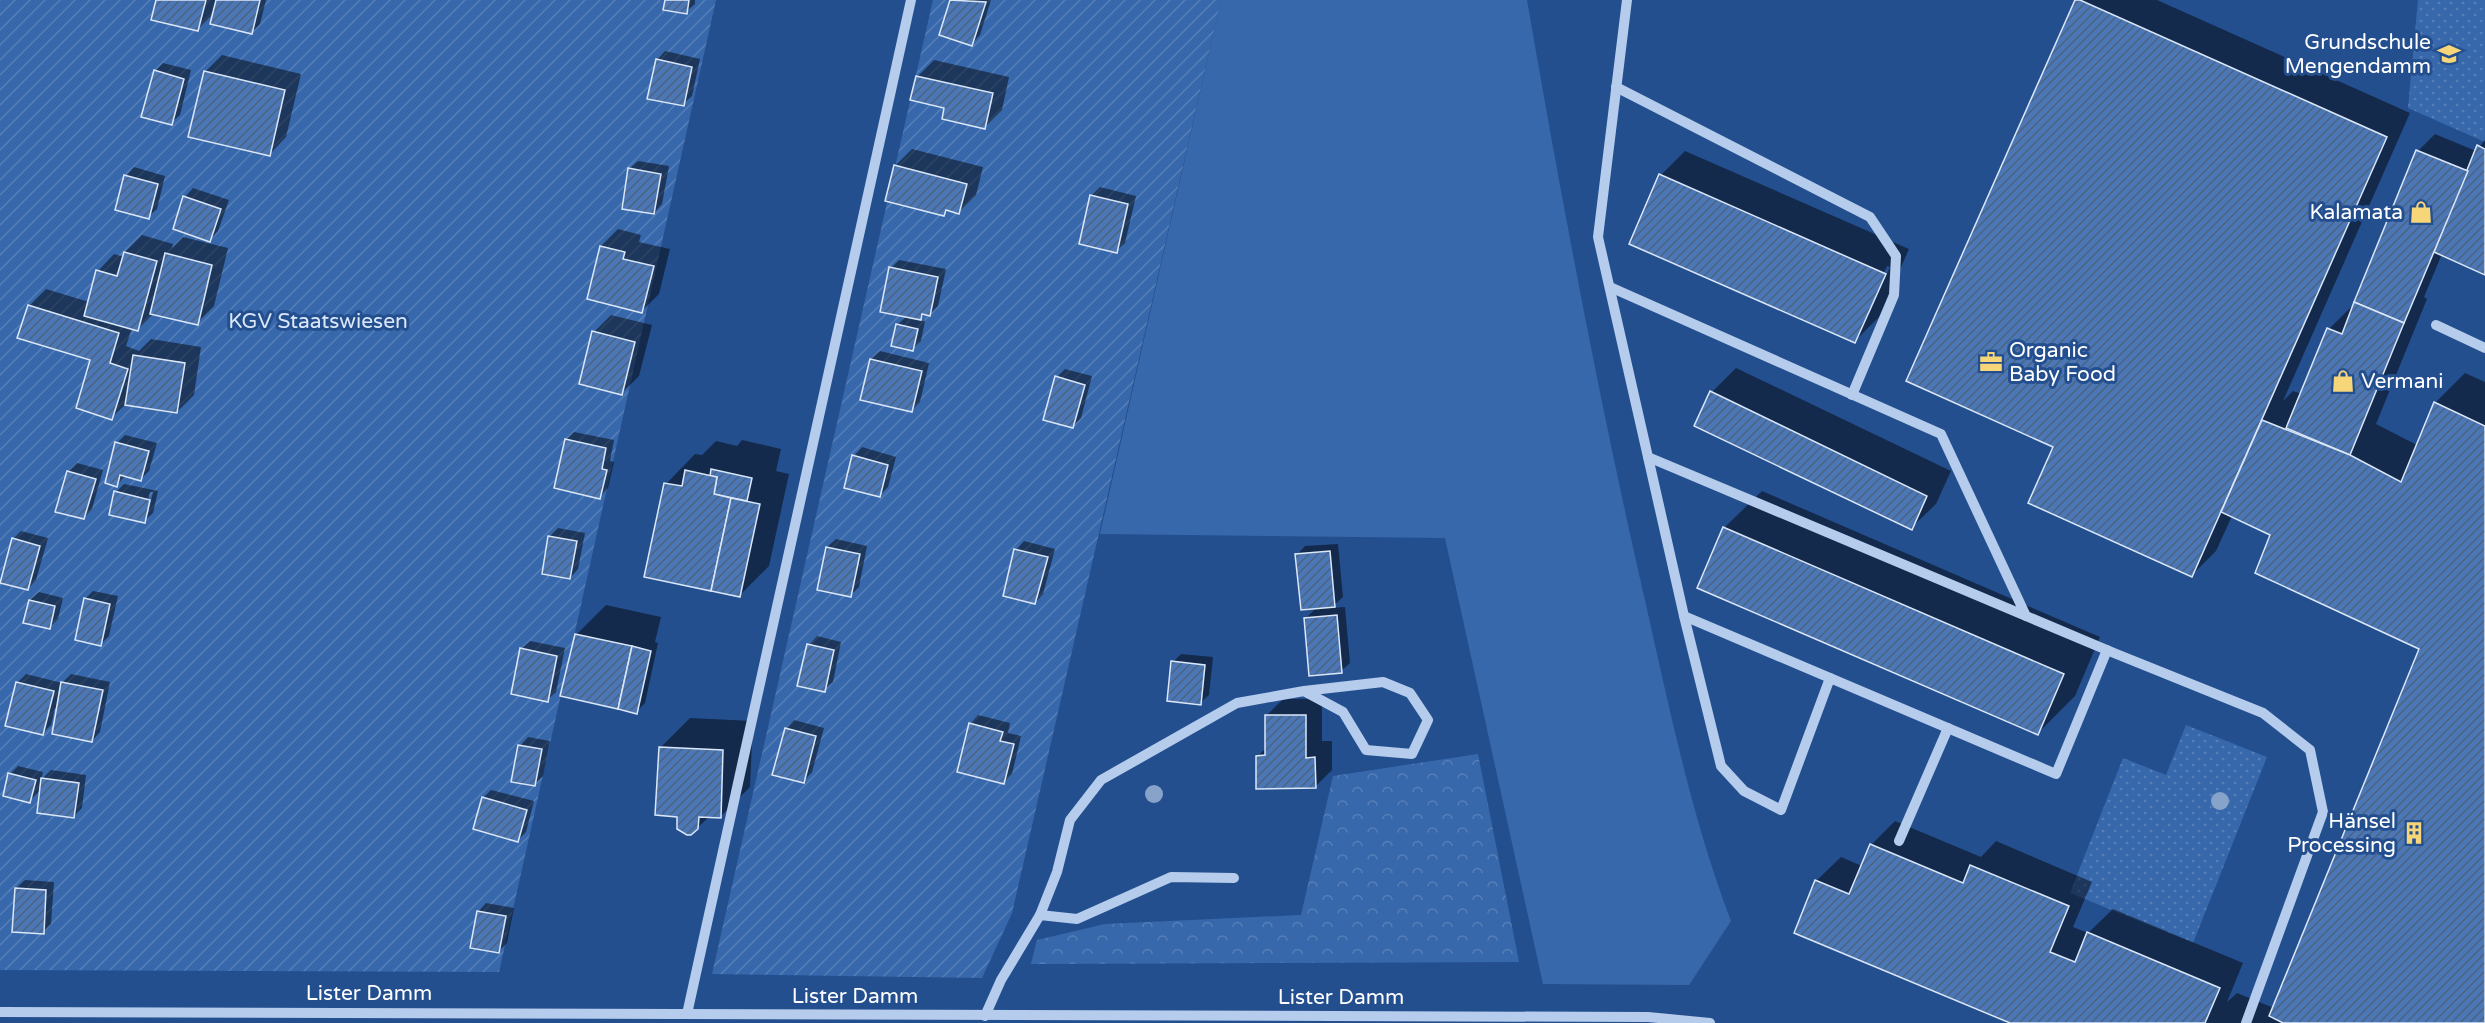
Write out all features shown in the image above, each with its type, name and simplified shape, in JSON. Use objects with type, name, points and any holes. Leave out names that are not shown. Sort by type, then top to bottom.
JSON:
[{"type":"street","points":[[687,1014],[911,0]]},
{"type":"street","points":[[1627,0],[1598,237],[1720,766],[1744,791],[1781,810],[1830,678]]},
{"type":"street","points":[[1616,87],[1870,217],[1896,256],[1894,295],[1852,395]]},
{"type":"street","points":[[1610,287],[1941,434],[2026,616]]},
{"type":"street","points":[[2436,325],[2485,348]]},
{"type":"street","points":[[1648,457],[2263,713],[2310,750],[2323,812],[2246,1023]]},
{"type":"street","points":[[1684,616],[2056,774],[2107,650]]},
{"type":"street","points":[[985,1016],[1001,980],[1040,915],[1057,872],[1070,820],[1101,780],[1237,703],[1304,691],[1383,682],[1410,693],[1428,720],[1412,754],[1366,750],[1343,712],[1304,691]]},
{"type":"street","points":[[1899,841],[1948,728]]},
{"type":"street","points":[[1040,915],[1077,919],[1171,877],[1234,878]]},
{"type":"street","name":"Lister Damm","points":[[0,1012],[1648,1017],[1710,1023]]},
{"type":"green space","name":"KGV Staatswiesen","points":[[0,0],[716,0],[499,972],[0,970]]},
{"type":"green space","points":[[933,0],[1221,0],[1012,913],[982,978],[712,974]]},
{"type":"green space","points":[[1221,0],[1527,0],[1582,304],[1629,530],[1693,804],[1731,921],[1689,985],[1543,984],[1445,538],[1100,534]]},
{"type":"green space","name":"Grundschule Mengendamm","points":[[2418,0],[2485,0],[2485,142],[2408,108]]},
{"type":"green space","points":[[2186,725],[2267,757],[2193,943],[2070,893],[2123,758],[2166,775]]},
{"type":"green space","points":[[1478,754],[1519,962],[1031,964],[1037,940],[1105,924],[1301,915],[1333,776]]},
{"type":"building","points":[[156,0],[206,0],[198,31],[151,20]]},
{"type":"building","points":[[216,0],[260,0],[252,34],[210,24]]},
{"type":"building","points":[[665,0],[689,0],[687,14],[663,10]]},
{"type":"building","points":[[950,0],[986,2],[972,46],[939,35]]},
{"type":"building","points":[[2075,0],[2080,0],[2387,137],[2192,577],[2028,503],[2053,447],[1906,381]]},
{"type":"building","points":[[656,59],[692,67],[684,106],[647,99]]},
{"type":"building","points":[[154,70],[184,79],[172,125],[141,117]]},
{"type":"building","points":[[204,71],[285,90],[270,156],[188,137]]},
{"type":"building","points":[[916,76],[993,93],[985,129],[942,119],[944,108],[910,100]]},
{"type":"building","points":[[2477,145],[2485,149],[2485,275],[2434,252]]},
{"type":"building","name":"Kalamata","points":[[2416,150],[2468,171],[2404,323],[2354,302]]},
{"type":"building","points":[[894,165],[967,184],[959,214],[946,210],[944,216],[885,201]]},
{"type":"building","points":[[628,168],[661,174],[654,214],[622,209]]},
{"type":"building","points":[[1659,174],[1886,274],[1855,343],[1629,244]]},
{"type":"building","points":[[124,175],[158,184],[149,219],[115,210]]},
{"type":"building","points":[[1090,195],[1128,204],[1117,253],[1079,244]]},
{"type":"building","points":[[183,196],[221,209],[210,242],[173,229]]},
{"type":"building","points":[[600,246],[625,252],[623,259],[654,266],[642,313],[587,299]]},
{"type":"building","points":[[124,252],[157,261],[138,331],[84,316],[96,270],[117,276]]},
{"type":"building","points":[[165,253],[212,265],[198,325],[150,314]]},
{"type":"building","points":[[889,267],[938,277],[930,316],[922,314],[921,320],[880,312]]},
{"type":"building","name":"Vermani","points":[[2354,302],[2404,323],[2350,455],[2286,428],[2327,328],[2342,334]]},
{"type":"building","points":[[28,305],[119,333],[110,363],[128,369],[112,420],[76,408],[90,360],[17,338]]},
{"type":"building","points":[[896,324],[918,329],[913,351],[891,346]]},
{"type":"building","points":[[592,331],[635,342],[622,395],[579,384]]},
{"type":"building","points":[[133,355],[185,363],[177,413],[125,405]]},
{"type":"building","points":[[870,359],[922,371],[912,412],[860,400]]},
{"type":"building","points":[[1055,376],[1085,385],[1073,428],[1043,420]]},
{"type":"building","points":[[1710,391],[1927,496],[1912,530],[1694,426]]},
{"type":"building","name":"Hänsel Processing","points":[[2434,402],[2485,426],[2485,1023],[2283,1023],[2269,1016],[2419,649],[2255,573],[2270,535],[2221,512],[2262,420],[2350,455],[2401,482]]},
{"type":"building","points":[[565,439],[606,448],[602,469],[607,470],[600,499],[554,488]]},
{"type":"building","points":[[115,442],[149,451],[141,481],[120,475],[117,487],[105,483]]},
{"type":"building","points":[[852,455],[888,465],[880,497],[844,488]]},
{"type":"building","points":[[711,469],[752,478],[747,501],[714,494],[717,477],[710,476]]},
{"type":"building","points":[[685,470],[717,477],[714,494],[731,498],[711,591],[644,577],[664,483],[682,486]]},
{"type":"building","points":[[67,471],[96,479],[84,519],[55,512]]},
{"type":"building","points":[[114,491],[150,500],[145,523],[109,515]]},
{"type":"building","points":[[731,498],[760,504],[740,597],[711,591]]},
{"type":"building","points":[[1723,527],[2064,674],[2038,735],[1697,588]]},
{"type":"building","points":[[548,536],[577,541],[570,579],[542,574]]},
{"type":"building","points":[[12,538],[40,546],[28,590],[0,583]]},
{"type":"building","points":[[826,547],[860,554],[851,597],[817,590]]},
{"type":"building","points":[[1014,549],[1048,557],[1035,604],[1003,596]]},
{"type":"building","points":[[1330,551],[1335,607],[1301,610],[1295,554]]},
{"type":"building","points":[[84,598],[110,604],[101,646],[75,640]]},
{"type":"building","points":[[29,600],[55,606],[50,629],[23,623]]},
{"type":"building","points":[[1337,615],[1342,673],[1309,676],[1304,618]]},
{"type":"building","points":[[575,634],[632,646],[618,709],[560,696]]},
{"type":"building","points":[[807,644],[834,650],[825,692],[797,686]]},
{"type":"building","points":[[632,646],[651,651],[637,714],[618,709]]},
{"type":"building","points":[[520,648],[557,656],[548,702],[511,694]]},
{"type":"building","points":[[1171,661],[1205,665],[1201,705],[1167,701]]},
{"type":"building","points":[[16,682],[54,691],[43,735],[5,726]]},
{"type":"building","points":[[61,682],[103,690],[92,742],[52,734]]},
{"type":"building","points":[[1265,715],[1306,715],[1306,758],[1315,757],[1316,788],[1256,789],[1256,756],[1265,755]]},
{"type":"building","points":[[969,723],[1003,732],[1000,741],[1014,744],[1004,784],[957,772]]},
{"type":"building","points":[[785,728],[816,736],[804,783],[772,775]]},
{"type":"building","points":[[518,745],[542,749],[535,786],[511,782]]},
{"type":"building","points":[[659,747],[723,750],[721,818],[699,817],[698,829],[691,835],[687,835],[677,829],[677,817],[655,815]]},
{"type":"building","points":[[8,773],[36,780],[30,803],[3,796]]},
{"type":"building","points":[[41,778],[79,783],[74,818],[37,813]]},
{"type":"building","points":[[482,797],[527,810],[518,842],[473,829]]},
{"type":"building","points":[[1870,844],[1963,883],[1970,865],[2069,906],[2050,952],[2075,962],[2087,932],[2220,988],[2205,1023],[2010,1023],[1794,933],[1815,880],[1849,894]]},
{"type":"building","points":[[15,888],[46,890],[44,934],[12,932]]},
{"type":"building","points":[[477,911],[506,916],[499,953],[470,948]]},
{"type":"place","name":"Grundschule Mengendamm","points":[[2449,54]]},
{"type":"place","name":"Kalamata","points":[[2421,212]]},
{"type":"place","name":"Organic Baby Food","points":[[1991,362]]},
{"type":"place","name":"Vermani","points":[[2343,381]]},
{"type":"place","name":"Hänsel Processing","points":[[2414,833]]}]
